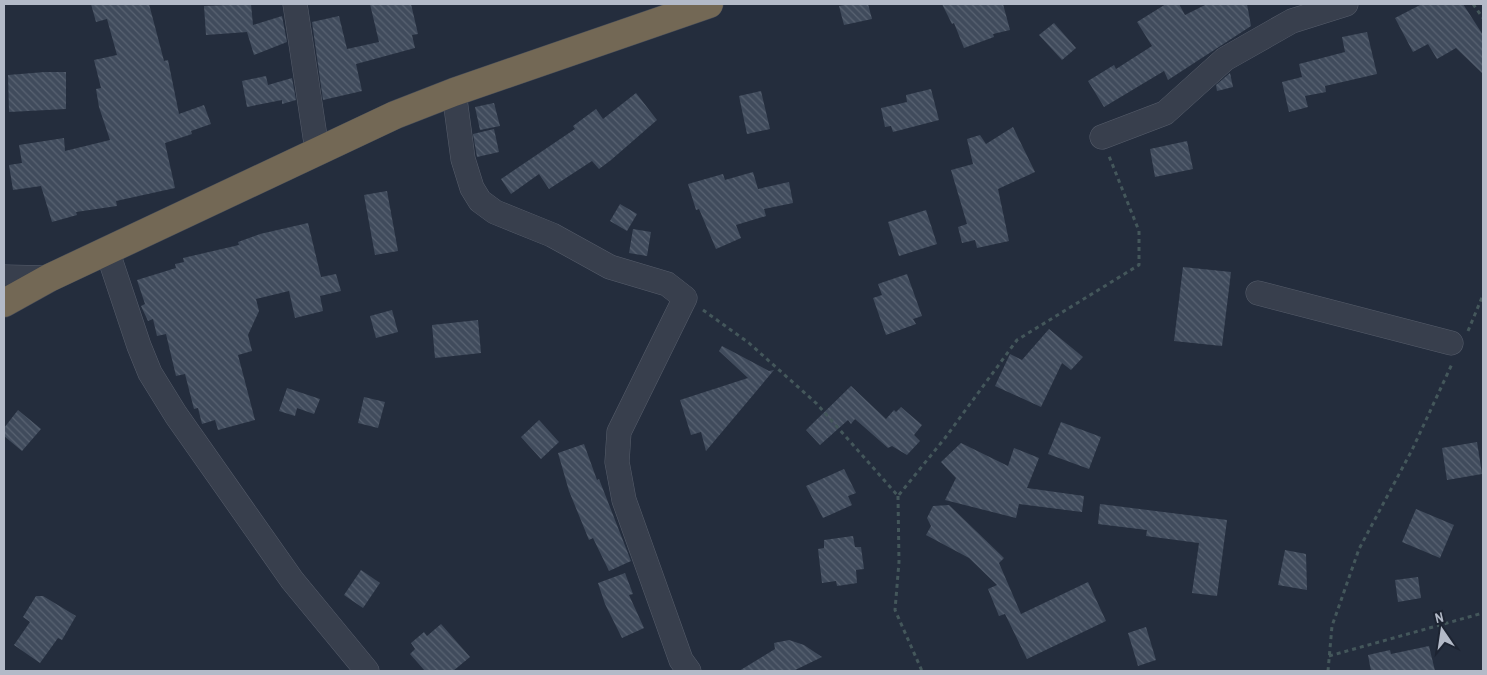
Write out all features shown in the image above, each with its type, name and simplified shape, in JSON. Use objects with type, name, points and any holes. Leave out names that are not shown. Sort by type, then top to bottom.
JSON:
[{"type":"highway","points":[[4,303],[49,278],[317,150],[454,92],[709,4]]},
{"type":"street","points":[[295,4],[317,150]]},
{"type":"street","points":[[1102,137],[1164,113],[1225,59],[1292,21],[1346,4]]},
{"type":"street","points":[[454,92],[463,159],[472,188],[480,201],[495,212],[552,235],[610,267],[667,284],[685,298],[619,432],[617,462],[624,500],[681,660],[689,671]]},
{"type":"street","points":[[107,250],[138,346],[150,373],[176,415],[292,580],[367,671]]},
{"type":"street","points":[[4,277],[49,278]]},
{"type":"street","points":[[1258,293],[1457,347]]},
{"type":"path","points":[[1473,4],[1483,18]]},
{"type":"path","points":[[922,671],[894,610],[899,562],[898,496],[945,438],[1017,340],[1139,265],[1139,231],[1102,137]]},
{"type":"path","points":[[1328,671],[1332,626],[1359,549],[1412,450],[1457,347],[1483,294]]},
{"type":"path","points":[[685,298],[749,343],[816,403],[898,496]]},
{"type":"path","points":[[1329,656],[1483,613]]},
{"type":"building","points":[[91,4],[149,4],[164,61],[168,60],[179,114],[204,105],[211,124],[191,131],[192,134],[165,143],[175,188],[116,201],[117,206],[76,212],[77,215],[52,222],[41,186],[13,190],[9,165],[22,163],[19,145],[64,138],[65,151],[110,140],[99,107],[96,89],[101,88],[94,60],[117,55],[107,19],[96,22]]},
{"type":"building","points":[[251,4],[253,25],[282,16],[287,42],[254,55],[247,32],[206,35],[204,6]]},
{"type":"building","points":[[370,4],[411,4],[418,34],[412,35],[415,48],[356,64],[362,91],[323,100],[312,22],[339,16],[347,49],[379,42]]},
{"type":"building","points":[[868,4],[872,19],[844,25],[839,6]]},
{"type":"building","points":[[942,4],[1003,4],[1010,30],[993,34],[994,37],[964,48],[954,23],[952,24]]},
{"type":"building","points":[[1166,4],[1179,4],[1185,15],[1207,4],[1247,4],[1251,26],[1168,80],[1164,71],[1104,107],[1088,81],[1114,65],[1116,69],[1152,46],[1137,22]]},
{"type":"building","points":[[1422,4],[1463,4],[1483,35],[1483,74],[1456,48],[1437,59],[1428,44],[1413,52],[1395,18]]},
{"type":"building","points":[[1054,23],[1076,48],[1062,60],[1039,35]]},
{"type":"building","points":[[1367,32],[1377,74],[1325,86],[1326,92],[1305,96],[1308,107],[1289,112],[1282,82],[1302,77],[1299,64],[1345,52],[1342,37]]},
{"type":"building","points":[[66,72],[66,109],[9,112],[8,75]]},
{"type":"building","points":[[1230,73],[1233,87],[1217,91],[1216,85]]},
{"type":"building","points":[[266,76],[268,85],[292,78],[296,100],[282,104],[282,100],[247,107],[242,81]]},
{"type":"building","points":[[931,89],[939,120],[893,132],[891,126],[885,127],[881,108],[907,102],[906,95]]},
{"type":"building","points":[[761,91],[770,129],[747,134],[739,96]]},
{"type":"building","points":[[636,93],[657,120],[611,160],[599,169],[592,161],[549,189],[539,174],[511,194],[501,179],[575,129],[573,126],[596,109],[603,119]]},
{"type":"building","points":[[494,103],[500,126],[480,130],[475,107]]},
{"type":"building","points":[[1013,127],[1035,172],[998,189],[1009,241],[977,248],[975,240],[962,243],[958,227],[967,224],[951,170],[973,164],[967,139],[980,135],[986,144]]},
{"type":"building","points":[[494,129],[499,152],[477,157],[473,134]]},
{"type":"building","points":[[1187,141],[1193,169],[1155,177],[1150,149]]},
{"type":"building","points":[[753,172],[758,189],[789,182],[793,203],[764,209],[766,216],[736,225],[741,238],[716,249],[699,209],[696,210],[688,184],[723,174],[725,180]]},
{"type":"building","points":[[387,191],[398,251],[375,255],[364,195]]},
{"type":"building","points":[[620,204],[637,214],[627,231],[610,221]]},
{"type":"building","points":[[926,210],[937,244],[899,256],[888,222]]},
{"type":"building","points":[[308,223],[321,277],[336,274],[341,291],[320,296],[323,311],[295,318],[289,291],[256,299],[259,311],[248,335],[252,351],[238,355],[255,420],[218,430],[215,420],[202,424],[198,408],[194,409],[185,374],[176,376],[166,334],[157,336],[153,319],[148,321],[141,306],[145,304],[137,280],[176,268],[175,264],[184,262],[183,258],[239,245],[238,242],[260,234]]},
{"type":"building","points":[[633,229],[651,232],[647,256],[629,253]]},
{"type":"building","points":[[1183,267],[1231,272],[1222,346],[1174,341]]},
{"type":"building","points":[[907,274],[922,316],[913,319],[916,324],[886,335],[873,298],[882,295],[878,284]]},
{"type":"building","points":[[392,310],[398,332],[376,338],[370,316]]},
{"type":"building","points":[[478,320],[481,353],[435,358],[432,325]]},
{"type":"building","points":[[1049,329],[1083,357],[1071,370],[1062,363],[1041,407],[995,386],[1010,354],[1022,360]]},
{"type":"building","points":[[722,346],[769,371],[774,370],[706,451],[701,432],[691,435],[680,400],[748,378],[719,351]]},
{"type":"building","points":[[851,386],[886,419],[894,410],[896,412],[901,407],[922,425],[914,435],[920,441],[907,455],[892,446],[888,448],[855,419],[851,424],[848,420],[820,445],[806,430]]},
{"type":"building","points":[[287,388],[320,399],[314,414],[297,408],[295,416],[279,411]]},
{"type":"building","points":[[364,397],[385,402],[378,428],[358,423]]},
{"type":"building","points":[[18,410],[41,429],[22,451],[4,436],[4,428]]},
{"type":"building","points":[[539,420],[559,442],[541,459],[521,437]]},
{"type":"building","points":[[1061,422],[1101,437],[1089,469],[1048,454]]},
{"type":"building","points":[[1477,442],[1482,474],[1447,480],[1442,448]]},
{"type":"building","points":[[961,443],[1008,466],[1014,448],[1039,458],[1027,488],[1084,496],[1082,512],[1019,504],[1016,518],[945,500],[956,478],[941,462]]},
{"type":"building","points":[[584,444],[631,561],[609,571],[593,538],[589,540],[569,491],[558,453]]},
{"type":"building","points":[[844,469],[856,493],[848,496],[852,505],[823,518],[806,486]]},
{"type":"building","points":[[1100,504],[1227,520],[1217,596],[1192,593],[1199,543],[1146,536],[1147,530],[1098,524]]},
{"type":"building","points":[[949,505],[1004,558],[999,563],[1021,614],[1088,582],[1106,621],[1027,659],[1005,614],[999,616],[988,589],[997,585],[969,558],[926,535],[931,526],[927,518],[933,506]]},
{"type":"building","points":[[1416,509],[1454,525],[1440,558],[1402,542]]},
{"type":"building","points":[[853,536],[855,547],[861,547],[864,569],[856,570],[857,583],[837,586],[836,581],[822,583],[818,549],[824,548],[824,540]]},
{"type":"building","points":[[1285,550],[1306,554],[1307,590],[1278,585]]},
{"type":"building","points":[[361,570],[380,583],[363,608],[344,595]]},
{"type":"building","points":[[625,573],[633,594],[629,595],[644,628],[622,638],[605,604],[598,583]]},
{"type":"building","points":[[1418,577],[1421,598],[1398,602],[1395,580]]},
{"type":"building","points":[[36,596],[43,596],[76,616],[62,640],[58,638],[40,663],[14,645],[30,622],[23,617]]},
{"type":"building","points":[[441,624],[470,657],[453,671],[425,671],[410,654],[415,649],[411,643],[424,632],[427,636]]},
{"type":"building","points":[[1146,627],[1156,660],[1138,666],[1128,633]]},
{"type":"building","points":[[789,640],[804,645],[822,657],[793,671],[739,671],[775,649],[774,643]]},
{"type":"building","points":[[1429,646],[1435,671],[1371,671],[1368,655],[1390,650],[1391,654]]}]
